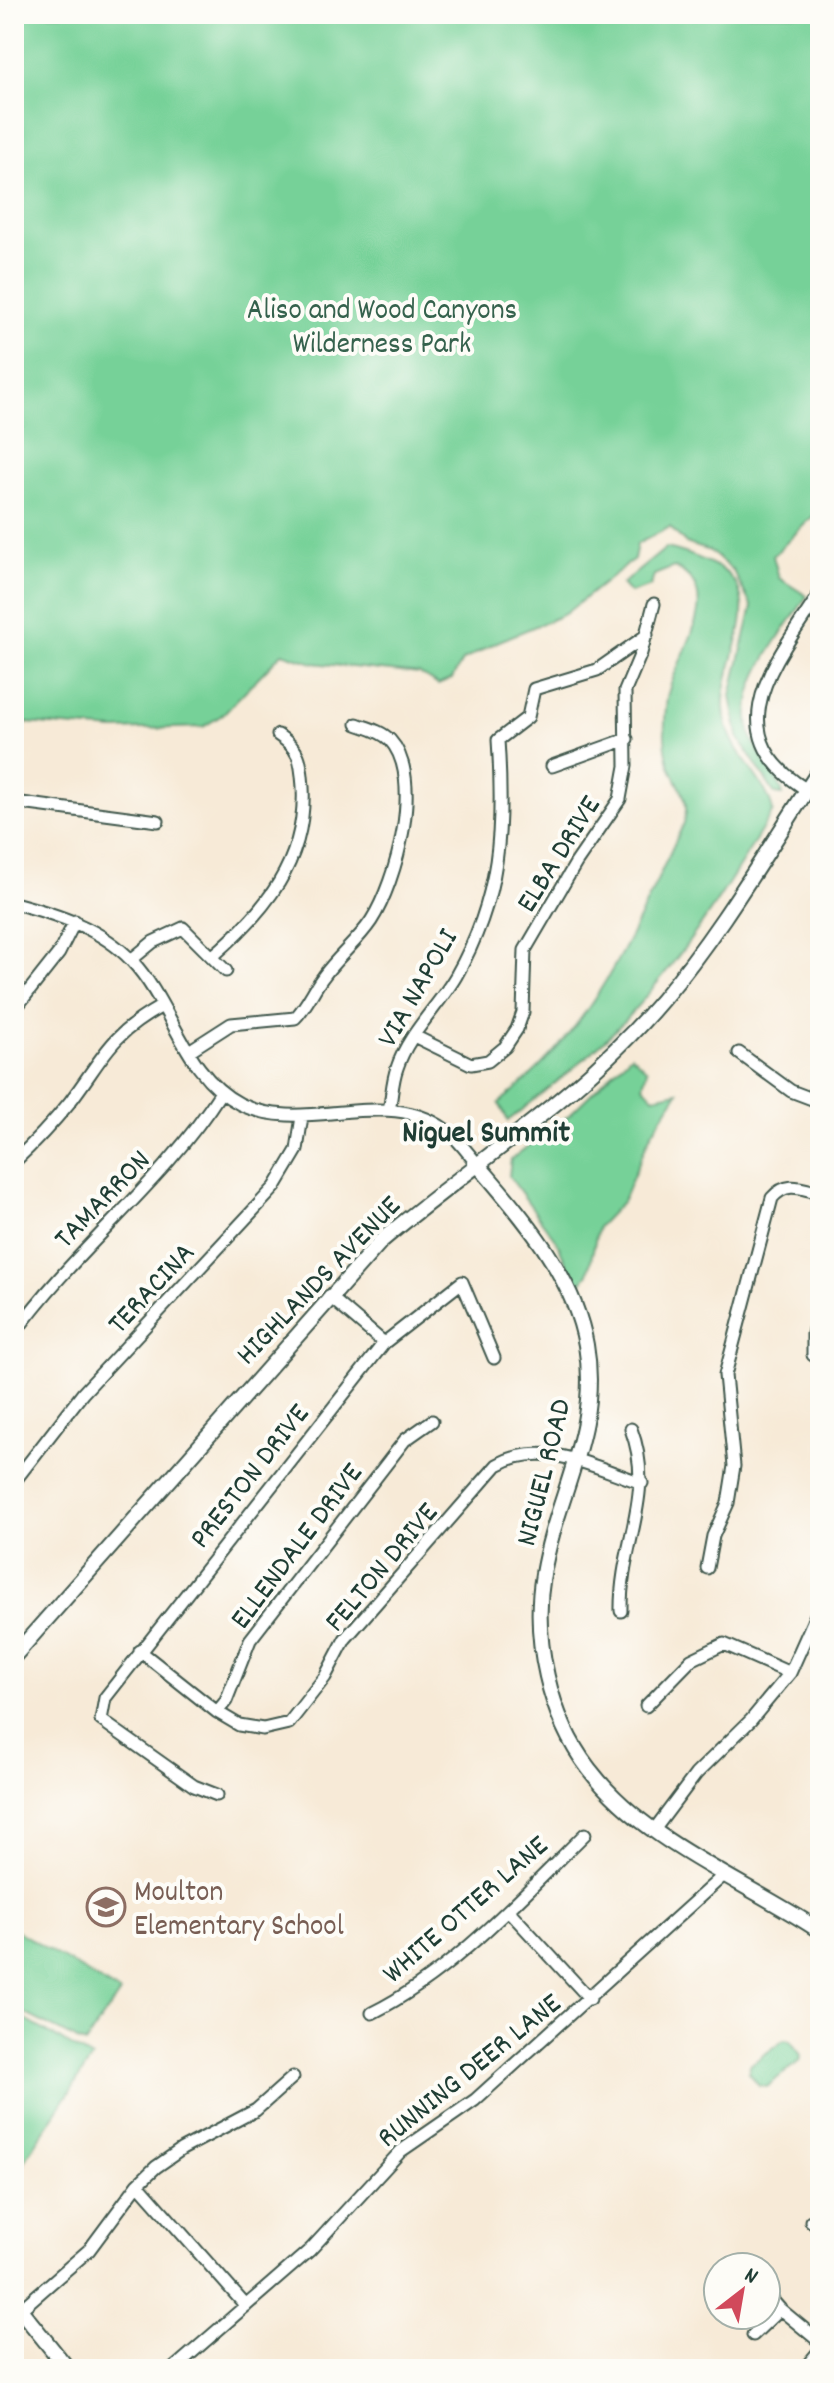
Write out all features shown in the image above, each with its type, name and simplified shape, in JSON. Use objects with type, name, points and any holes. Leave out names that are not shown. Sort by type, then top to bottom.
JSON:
[{"type":"main road","name":"HIGHLANDS AVENUE","points":[[14,1656],[329,1296],[381,1241],[431,1199],[548,1113],[661,1001],[716,930],[820,770]]},
{"type":"main road","name":"NIGUEL ROAD","points":[[479,1166],[522,1215],[571,1295],[585,1342],[589,1372],[589,1403],[577,1462],[543,1572],[539,1609],[546,1679],[588,1768],[618,1801],[654,1830],[820,1931]]},
{"type":"main road","points":[[17,2306],[68,2369]]},
{"type":"street","points":[[807,790],[789,779],[772,760],[757,723],[759,697],[770,671],[820,593]]},
{"type":"street","name":"ELBA DRIVE","points":[[414,1036],[471,1064],[480,1064],[505,1047],[517,1029],[523,1012],[525,950],[576,863],[620,799],[627,739],[625,691],[647,635],[654,604]]},
{"type":"street","name":"VIA NAPOLI","points":[[389,1110],[397,1069],[414,1036],[456,976],[482,920],[498,863],[503,814],[498,740],[528,717],[534,689],[597,670],[647,635]]},
{"type":"street","points":[[189,1051],[231,1024],[295,1018],[323,976],[374,915],[394,871],[399,849],[406,803],[404,767],[386,737],[357,724]]},
{"type":"street","points":[[213,956],[253,921],[269,900],[286,874],[300,833],[301,763],[294,746],[278,735]]},
{"type":"street","points":[[552,766],[627,739]]},
{"type":"street","points":[[14,802],[158,821]]},
{"type":"street","name":"NIGUEL ROAD","points":[[14,903],[75,921],[131,960],[203,1076],[221,1092],[260,1112],[302,1116],[343,1109],[389,1110],[434,1124],[450,1134],[479,1166]]},
{"type":"street","points":[[14,1010],[59,953],[75,921]]},
{"type":"street","points":[[131,960],[153,942],[183,928],[226,971]]},
{"type":"street","points":[[14,1162],[69,1103],[113,1039],[129,1024],[162,1006]]},
{"type":"street","points":[[739,1053],[791,1091],[820,1102]]},
{"type":"street","name":"TAMARRON","points":[[14,1334],[44,1293],[190,1137],[221,1092]]},
{"type":"street","name":"TERACINA","points":[[14,1482],[83,1393],[275,1187],[297,1150],[302,1116]]},
{"type":"street","points":[[707,1568],[713,1536],[728,1503],[734,1466],[725,1375],[772,1198],[780,1189],[790,1185],[820,1193]]},
{"type":"street","name":"PRESTON DRIVE","points":[[217,1795],[194,1786],[101,1720],[105,1698],[384,1343],[462,1282],[494,1358]]},
{"type":"street","points":[[329,1296],[384,1343]]},
{"type":"street","points":[[813,1355],[813,1334],[820,1301]]},
{"type":"street","name":"ELLENDALE DRIVE","points":[[217,1712],[226,1701],[250,1640],[405,1440],[432,1421]]},
{"type":"street","points":[[621,1611],[620,1578],[642,1483],[640,1453],[631,1429]]},
{"type":"street","name":"FELTON DRIVE","points":[[140,1651],[217,1712],[239,1725],[263,1729],[289,1723],[325,1677],[345,1639],[497,1465],[514,1455],[540,1451],[642,1483]]},
{"type":"street","points":[[654,1830],[696,1774],[751,1720],[790,1673],[820,1606]]},
{"type":"street","points":[[646,1706],[691,1660],[724,1644],[790,1673]]},
{"type":"street","name":"WHITE OTTER LANE","points":[[372,2013],[395,2002],[508,1910],[585,1834]]},
{"type":"street","name":"RUNNING DEER LANE","points":[[173,2369],[338,2222],[401,2151],[475,2100],[725,1874]]},
{"type":"street","points":[[508,1910],[590,1999]]},
{"type":"street","points":[[17,2306],[89,2250],[138,2184],[182,2149],[256,2110],[293,2077]]},
{"type":"street","points":[[138,2184],[246,2306]]},
{"type":"street","points":[[782,2311],[820,2342]]},
{"type":"street","points":[[753,2335],[757,2331]]},
{"type":"street","points":[[811,2366],[820,2350]]},
{"type":"green space","name":"Aliso and Wood Canyons Wilderness Park","points":[[14,14],[820,14],[820,509],[773,556],[779,578],[807,596],[774,644],[755,679],[749,698],[748,717],[754,744],[783,795],[775,794],[738,737],[731,695],[752,607],[733,571],[710,551],[685,543],[670,527],[637,544],[634,559],[565,614],[497,642],[462,661],[452,679],[438,685],[420,674],[313,663],[282,653],[222,715],[203,727],[115,730],[14,722]]},
{"type":"green space","points":[[666,548],[712,564],[730,577],[740,592],[740,629],[725,689],[724,708],[732,739],[762,785],[773,811],[704,920],[646,997],[597,1048],[508,1121],[499,1103],[533,1073],[587,1009],[629,939],[684,823],[685,799],[668,758],[665,715],[672,682],[694,627],[698,593],[690,578],[674,567],[654,575],[651,586],[630,593],[622,584]]},
{"type":"green space","points":[[631,1055],[647,1070],[643,1085],[654,1097],[678,1092],[650,1136],[623,1201],[598,1227],[588,1274],[577,1288],[557,1242],[509,1176],[511,1159],[568,1116]]},
{"type":"green space","points":[[14,1929],[120,1993],[85,2044],[14,2008]]},
{"type":"green space","points":[[14,2013],[92,2058],[14,2177]]},
{"type":"green space","points":[[784,2040],[790,2041],[801,2055],[800,2061],[766,2087],[759,2086],[749,2072],[750,2065]]},
{"type":"place","name":"Moulton Elementary School","points":[[106,1907]]},
{"type":"district","name":"Niguel Summit","points":[[486,1130]]}]
